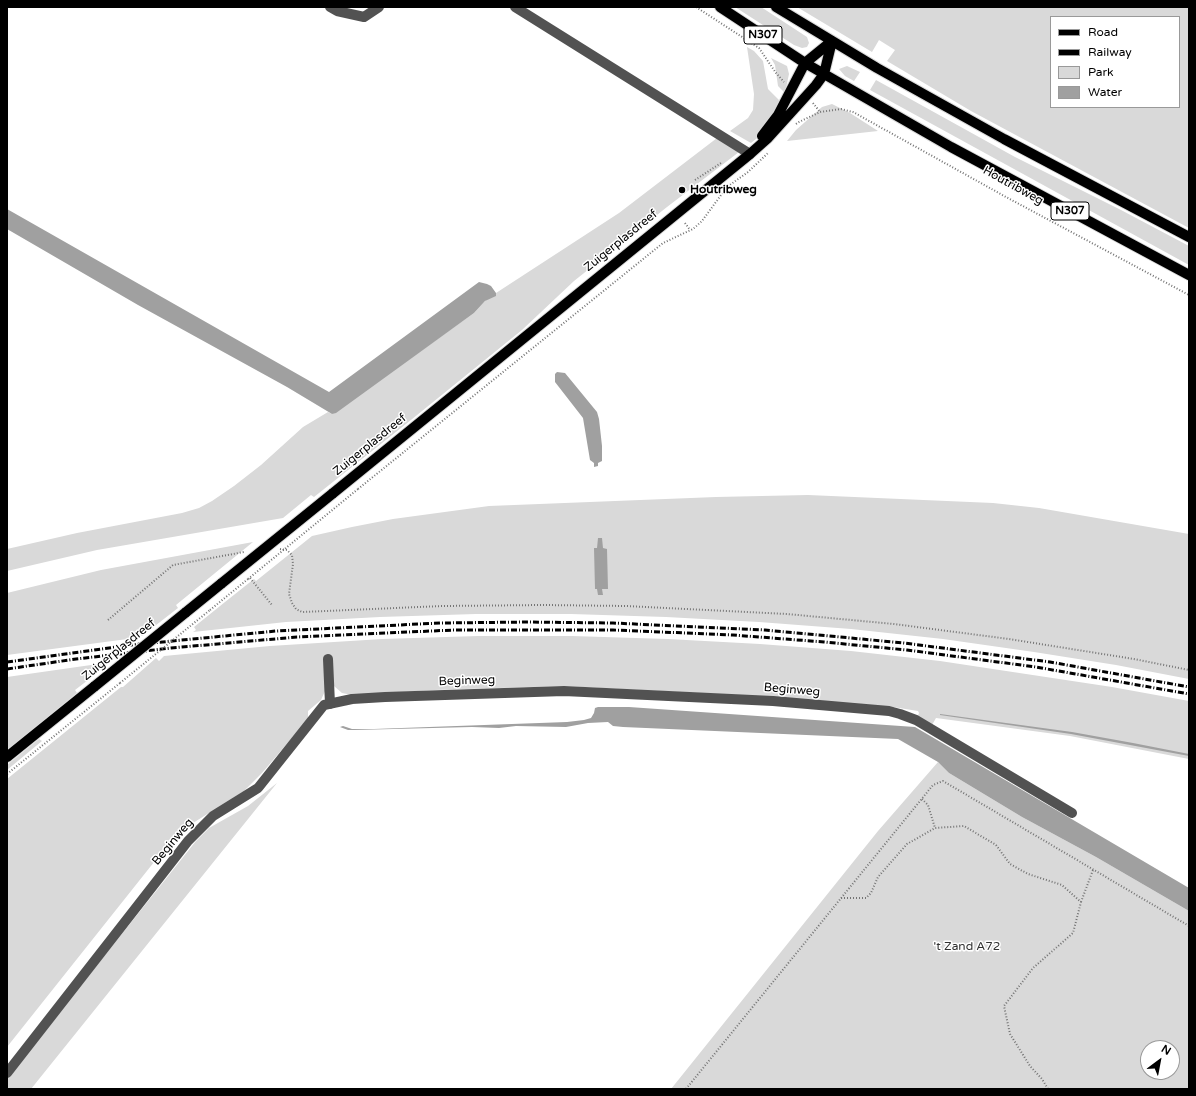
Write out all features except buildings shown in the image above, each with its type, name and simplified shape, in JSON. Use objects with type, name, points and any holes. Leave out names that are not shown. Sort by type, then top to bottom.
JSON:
[{"type":"main road","name":"Houtribweg","points":[[720,7],[824,74],[958,151],[1189,275]]},
{"type":"main road","name":"N307","points":[[776,7],[876,68],[1004,139],[1189,237]]},
{"type":"main road","name":"Zuigerplasdreef","points":[[750,154],[778,115],[805,62],[832,41]]},
{"type":"main road","name":"Zuigerplasdreef","points":[[7,756],[750,154],[768,138],[824,74],[832,41]]},
{"type":"lane","points":[[330,7],[337,11],[364,17],[379,7]]},
{"type":"lane","points":[[515,7],[750,154]]},
{"type":"lane","points":[[328,659],[330,704]]},
{"type":"lane","name":"Beginweg","points":[[7,1073],[188,841],[213,816],[258,788],[324,705],[352,699],[385,697],[564,691],[766,701],[889,711],[916,720],[1072,813]]},
{"type":"path","points":[[696,7],[759,48],[776,73],[792,87]]},
{"type":"path","name":"Houtribweg","points":[[806,96],[820,112],[841,109],[853,112],[1189,296]]},
{"type":"path","points":[[695,180],[725,160]]},
{"type":"path","points":[[7,774],[663,243],[690,230],[702,221],[727,187],[737,180]]},
{"type":"path","points":[[685,223],[690,230]]},
{"type":"path","points":[[274,549],[287,550],[292,555],[293,564],[289,594],[296,609],[302,612],[443,606],[543,605],[626,606],[787,614],[894,624],[1009,639],[1134,659],[1189,670]]},
{"type":"path","points":[[108,620],[173,565],[247,552]]},
{"type":"path","points":[[249,578],[272,605]]},
{"type":"path","points":[[686,1089],[932,785],[943,781],[1189,926]]},
{"type":"path","points":[[922,799],[928,805],[935,828]]},
{"type":"path","points":[[840,898],[866,898],[871,893],[878,877],[907,844],[935,828],[964,826],[996,845],[1010,864],[1028,874],[1062,885],[1081,902]]},
{"type":"path","points":[[1048,1089],[1042,1079],[1030,1066],[1010,1034],[1004,1006],[1033,968],[1073,932],[1081,902],[1093,870]]},
{"type":"green space","points":[[735,7],[761,7],[807,37],[809,43],[807,47],[802,48],[794,45]]},
{"type":"green space","points":[[797,7],[1189,7],[1189,228],[971,111],[887,61],[895,50],[879,40],[872,52]]},
{"type":"green space","points":[[747,47],[754,51],[763,61],[768,89],[782,103],[780,108],[756,139],[751,143],[730,131],[748,118],[753,110],[754,94]]},
{"type":"green space","points":[[771,58],[787,66],[789,74],[785,93],[778,86],[775,65]]},
{"type":"green space","points":[[847,66],[860,72],[854,81],[845,76],[839,69]]},
{"type":"green space","points":[[876,80],[1015,157],[1189,246],[1189,265],[870,90]]},
{"type":"green space","points":[[832,104],[850,113],[878,131],[787,141],[796,130],[822,107]]},
{"type":"green space","points":[[717,138],[739,152],[574,281],[522,330],[406,424],[314,497],[311,495],[283,518],[97,550],[7,571],[7,549],[77,533],[182,513],[199,508],[212,501],[261,465],[303,427],[328,412],[332,414],[474,313],[485,301],[496,293],[619,213]]},
{"type":"green space","points":[[808,495],[993,503],[1039,508],[1189,534],[1189,679],[1116,665],[943,639],[851,629],[666,617],[571,614],[476,614],[380,617],[286,622],[193,632],[196,630],[194,627],[254,579],[256,581],[312,536],[352,527],[393,519],[489,506]]},
{"type":"green space","points":[[253,542],[176,605],[178,608],[142,636],[140,634],[135,638],[7,655],[7,593],[101,570]]},
{"type":"green space","points":[[478,636],[572,636],[668,639],[851,651],[940,661],[1112,687],[1189,701],[1189,759],[1070,736],[936,718],[932,725],[917,718],[919,713],[918,711],[893,707],[776,697],[564,686],[434,690],[352,695],[342,693],[334,686],[325,691],[321,700],[308,711],[308,719],[262,773],[244,791],[185,828],[166,847],[7,1047],[7,779],[121,687],[123,687],[156,658],[159,661],[164,656],[270,646],[382,639]]},
{"type":"green space","points":[[105,663],[103,665],[105,667],[75,690],[77,693],[7,750],[7,677]]},
{"type":"green space","points":[[39,739],[42,741],[7,770],[7,765]]},
{"type":"green space","name":"'t Zand A72","points":[[938,762],[949,773],[1022,817],[1096,857],[1189,911],[1189,1089],[671,1089],[878,831]]},
{"type":"green space","points":[[277,783],[31,1089],[7,1089],[7,1078],[196,841],[209,828],[248,806]]},
{"type":"water","points":[[7,209],[329,392],[479,282],[491,286],[496,293],[496,296],[485,301],[474,313],[336,413],[332,414],[287,387],[138,305],[7,229]]},
{"type":"water","points":[[557,372],[565,373],[597,412],[602,446],[602,461],[598,463],[598,466],[594,467],[594,463],[590,460],[583,418],[555,382],[555,374]]},
{"type":"water","points":[[598,538],[602,538],[603,548],[607,549],[608,589],[602,589],[603,595],[598,595],[597,589],[595,589],[594,548],[597,548]]},
{"type":"water","points":[[629,707],[915,727],[1189,888],[1189,911],[1096,857],[1022,817],[949,773],[938,762],[898,739],[623,727],[613,726],[608,722],[588,723],[566,727],[516,726],[499,728],[472,727],[348,730],[340,727],[343,726],[352,729],[374,729],[567,722],[591,718],[595,708]]},
{"type":"water","points":[[940,714],[1072,732],[1189,754],[1189,756],[1071,734]]},
{"type":"railway","points":[[7,662],[131,645],[276,631],[440,623],[613,623],[765,630],[904,643],[1050,662],[1189,687]]},
{"type":"railway","points":[[7,669],[171,648],[297,637],[454,630],[613,630],[733,635],[907,650],[1036,667],[1189,694]]},
{"type":"place","name":"Houtribweg","points":[[682,190]]}]
